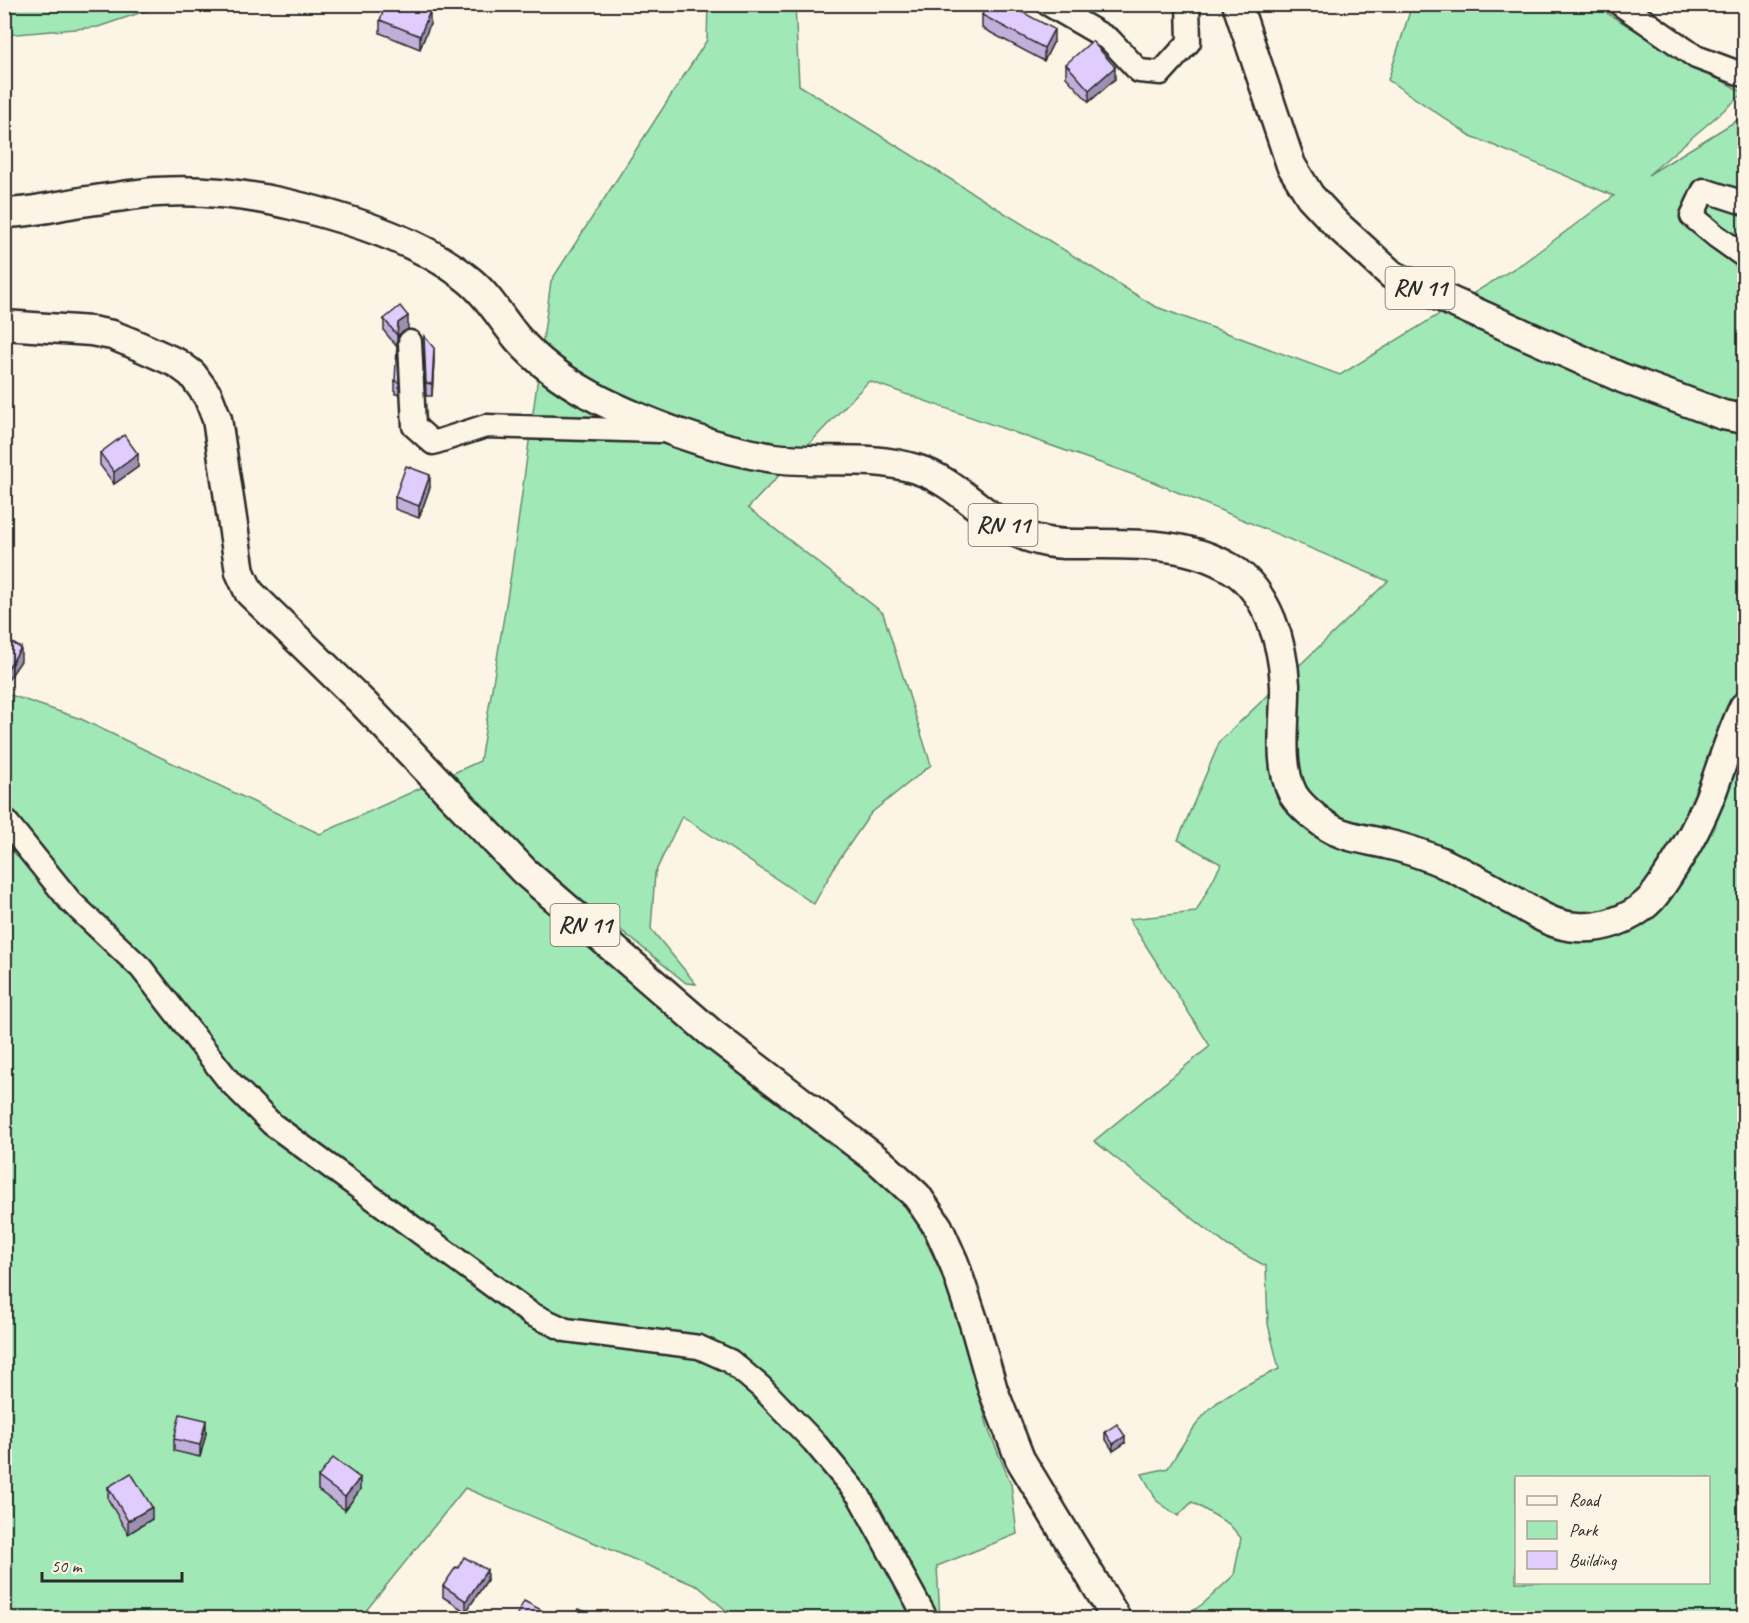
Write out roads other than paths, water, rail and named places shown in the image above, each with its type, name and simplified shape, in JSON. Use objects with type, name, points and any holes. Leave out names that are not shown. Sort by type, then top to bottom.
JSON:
[{"type":"main road","name":"RN 11","points":[[1237,4],[1291,165],[1310,196],[1392,275],[1622,378],[1723,414],[1744,419]]},
{"type":"main road","name":"RN 11","points":[[4,213],[22,213],[156,192],[222,192],[291,205],[405,241],[444,262],[473,283],[518,339],[539,360],[573,386],[674,432],[714,445],[776,458],[868,459],[920,470],[953,487],[1006,527],[1032,539],[1056,544],[1165,547],[1196,552],[1219,561],[1239,573],[1256,592],[1272,621],[1281,653],[1285,685],[1286,768],[1292,792],[1308,811],[1331,829],[1395,846],[1435,860],[1513,900],[1543,919],[1572,928],[1602,927],[1628,916],[1647,903],[1662,884],[1679,860],[1712,792],[1744,707]]},
{"type":"main road","name":"RN 11","points":[[4,325],[91,331],[112,335],[177,363],[192,374],[208,396],[217,418],[240,573],[249,592],[364,704],[524,871],[710,1032],[880,1162],[917,1196],[938,1227],[954,1263],[993,1390],[1020,1459],[1116,1618]]},
{"type":"street","points":[[1048,4],[1110,40],[1139,71],[1161,73],[1189,42],[1188,4]]},
{"type":"street","points":[[1620,4],[1696,57],[1744,75]]},
{"type":"street","points":[[1744,202],[1704,190],[1692,216],[1744,256]]},
{"type":"street","points":[[410,342],[414,426],[433,443],[486,426],[674,432]]},
{"type":"street","points":[[4,819],[70,901],[141,968],[229,1081],[272,1124],[531,1314],[566,1330],[699,1347],[730,1361],[762,1387],[814,1442],[859,1496],[926,1618]]}]
